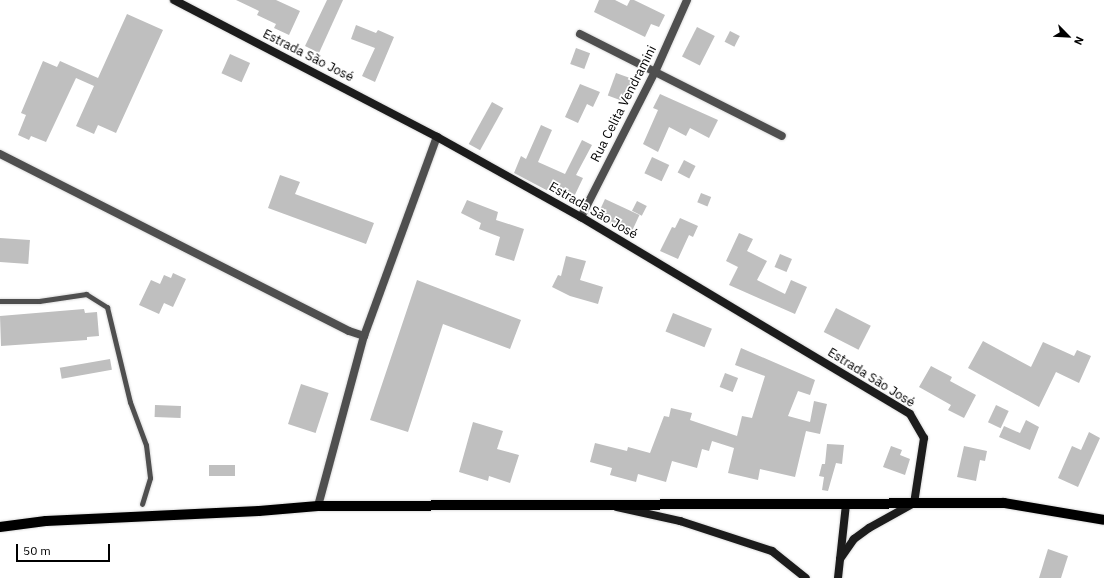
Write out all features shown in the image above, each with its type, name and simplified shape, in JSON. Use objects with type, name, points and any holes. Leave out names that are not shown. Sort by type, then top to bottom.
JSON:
[{"type":"main road","points":[[0,527],[46,522],[259,511],[318,506],[1004,503],[1104,520]]},
{"type":"street","name":"Estrada São José","points":[[174,0],[437,137],[580,217],[910,414],[924,438],[914,503]]},
{"type":"street","name":"Rua Celita Vendramini","points":[[580,217],[655,72],[687,0]]},
{"type":"street","points":[[580,34],[782,136]]},
{"type":"street","points":[[318,506],[364,336],[437,137]]},
{"type":"street","points":[[0,154],[349,331],[364,336]]},
{"type":"street","points":[[840,559],[854,539],[869,528],[914,503]]},
{"type":"street","points":[[838,578],[846,504]]},
{"type":"street","points":[[607,505],[680,522],[772,551],[806,578]]},
{"type":"lane","points":[[0,301],[39,301],[86,294],[107,307],[130,402],[146,445],[150,478],[142,504]]},
{"type":"building","points":[[236,0],[276,0],[300,11],[289,35],[274,28],[276,24],[257,15],[259,11]]},
{"type":"building","points":[[327,0],[343,0],[319,53],[305,46]]},
{"type":"building","points":[[599,0],[615,0],[627,6],[630,0],[634,0],[665,15],[659,27],[651,24],[645,37],[594,12]]},
{"type":"building","points":[[127,14],[163,30],[116,133],[98,125],[94,134],[76,126],[94,86],[76,78],[46,142],[31,136],[29,140],[18,135],[26,115],[21,113],[43,61],[57,67],[60,61],[98,78]]},
{"type":"building","points":[[356,25],[376,33],[378,30],[394,37],[375,82],[362,76],[375,48],[351,39]]},
{"type":"building","points":[[697,27],[715,36],[700,65],[682,56]]},
{"type":"building","points":[[730,31],[740,36],[734,47],[725,42]]},
{"type":"building","points":[[576,48],[590,53],[584,69],[570,64]]},
{"type":"building","points":[[230,54],[250,63],[242,82],[221,73]]},
{"type":"building","points":[[616,73],[635,80],[627,102],[608,96]]},
{"type":"building","points":[[580,84],[600,92],[593,107],[587,104],[578,123],[565,117]]},
{"type":"building","points":[[660,94],[718,120],[709,138],[690,128],[686,136],[669,127],[658,152],[643,144],[658,110],[653,108]]},
{"type":"building","points":[[492,102],[503,108],[480,150],[469,144]]},
{"type":"building","points":[[541,125],[552,130],[538,162],[565,174],[582,140],[592,145],[576,175],[583,178],[571,203],[514,173],[521,156],[526,159]]},
{"type":"building","points":[[652,157],[669,165],[662,181],[644,173]]},
{"type":"building","points":[[684,160],[696,166],[689,178],[678,172]]},
{"type":"building","points":[[280,175],[300,182],[295,194],[374,223],[366,244],[268,208]]},
{"type":"building","points":[[701,193],[711,197],[707,206],[697,202]]},
{"type":"building","points":[[605,199],[639,215],[631,233],[597,217]]},
{"type":"building","points":[[467,200],[498,212],[496,220],[524,229],[514,261],[495,255],[500,237],[479,229],[481,223],[461,213]]},
{"type":"building","points":[[637,201],[647,206],[642,216],[632,211]]},
{"type":"building","points":[[680,218],[698,226],[693,237],[689,235],[678,259],[660,251],[672,227],[675,228]]},
{"type":"building","points":[[739,233],[753,239],[747,251],[767,261],[757,280],[785,294],[791,280],[807,287],[795,314],[729,285],[738,267],[726,261]]},
{"type":"building","points":[[0,238],[30,240],[28,264],[0,262]]},
{"type":"building","points":[[780,254],[792,259],[786,272],[775,267]]},
{"type":"building","points":[[566,256],[586,261],[580,280],[603,287],[598,304],[570,296],[552,287],[558,275],[561,276]]},
{"type":"building","points":[[173,273],[186,279],[173,307],[164,303],[159,314],[139,305],[151,280],[160,284],[164,275],[171,278]]},
{"type":"building","points":[[417,280],[521,320],[510,349],[443,324],[408,432],[370,420]]},
{"type":"building","points":[[836,308],[871,326],[858,350],[824,332]]},
{"type":"building","points":[[84,309],[85,313],[97,312],[99,336],[87,337],[87,340],[1,346],[0,316]]},
{"type":"building","points":[[673,313],[712,329],[704,347],[666,332]]},
{"type":"building","points":[[983,341],[1031,367],[1043,342],[1074,356],[1077,350],[1091,356],[1079,383],[1056,372],[1039,407],[968,368]]},
{"type":"building","points":[[741,348],[815,380],[810,395],[798,391],[788,416],[810,422],[814,401],[827,404],[820,434],[806,431],[795,477],[760,469],[758,480],[728,473],[734,448],[712,441],[709,451],[702,449],[697,468],[672,461],[666,482],[638,474],[636,482],[610,475],[612,468],[590,462],[595,443],[627,451],[628,447],[650,453],[664,416],[669,417],[671,408],[692,413],[690,420],[737,436],[742,416],[752,418],[765,376],[735,365]]},
{"type":"building","points":[[110,359],[112,370],[62,379],[60,368]]},
{"type":"building","points":[[931,366],[952,377],[950,381],[976,395],[964,418],[948,410],[951,405],[919,387]]},
{"type":"building","points":[[725,373],[738,378],[733,392],[720,387]]},
{"type":"building","points":[[301,384],[329,393],[316,433],[288,424]]},
{"type":"building","points":[[155,405],[181,406],[181,418],[155,417]]},
{"type":"building","points":[[996,405],[1009,411],[1001,428],[988,422]]},
{"type":"building","points":[[1026,420],[1039,427],[1030,450],[999,437],[1004,426],[1020,433]]},
{"type":"building","points":[[473,422],[503,431],[497,449],[519,455],[510,483],[489,476],[488,481],[459,472]]},
{"type":"building","points":[[1089,432],[1100,438],[1078,487],[1058,478],[1072,446],[1081,450]]},
{"type":"building","points":[[827,444],[844,445],[842,464],[836,463],[828,491],[822,490],[824,477],[819,476],[822,464],[825,464]]},
{"type":"building","points":[[891,446],[902,450],[900,455],[910,459],[905,475],[883,467]]},
{"type":"building","points":[[964,446],[987,451],[985,461],[980,460],[976,481],[957,477]]},
{"type":"building","points":[[209,465],[235,465],[235,476],[209,476]]},
{"type":"building","points":[[1048,549],[1068,556],[1061,578],[1039,578]]}]
